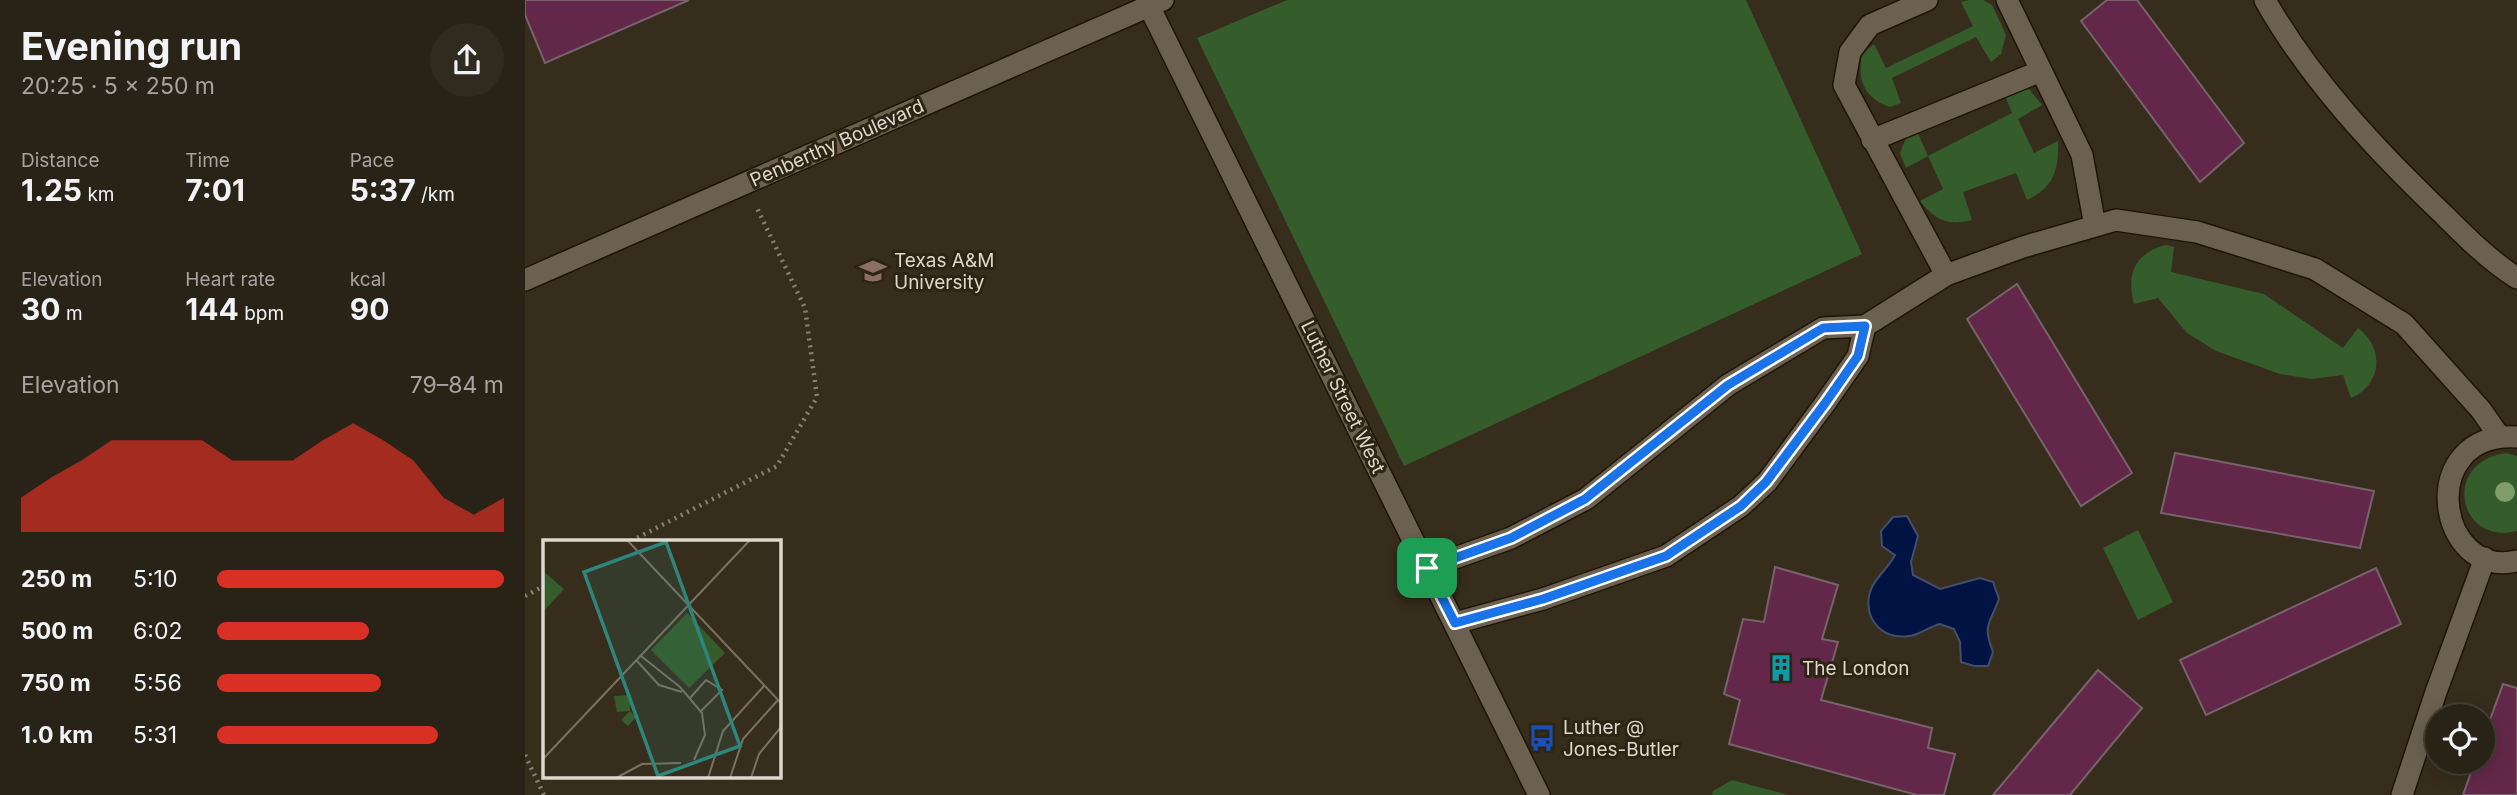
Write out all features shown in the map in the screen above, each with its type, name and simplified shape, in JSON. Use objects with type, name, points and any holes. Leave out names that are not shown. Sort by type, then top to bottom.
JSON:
[{"type":"street","points":[[1927,0],[1870,25],[1850,52],[1844,86],[1946,275]]},
{"type":"street","points":[[2007,0],[2082,155],[2095,226]]},
{"type":"street","points":[[2265,0],[2280,26],[2333,95],[2406,179],[2493,262],[2517,278]]},
{"type":"street","name":"Penberthy Boulevard","points":[[525,280],[1153,2]]},
{"type":"street","name":"Luther Street West","points":[[1153,2],[1539,795]]},
{"type":"street","points":[[1873,140],[2041,71]]},
{"type":"street","points":[[1427,568],[1511,538],[1585,499],[1728,385],[1823,328],[1865,326],[1946,275],[2022,247],[2116,220],[2197,232],[2315,269],[2404,324],[2508,436],[2474,446],[2455,466],[2446,492],[2449,519],[2463,542],[2485,558],[2517,561]]},
{"type":"street","points":[[1455,623],[1543,599],[1666,556],[1741,506],[1766,482],[1858,356],[1865,326]]},
{"type":"street","points":[[2402,795],[2485,558]]},
{"type":"path","points":[[633,540],[777,466],[817,397],[805,308],[745,183]]},
{"type":"path","points":[[525,596],[543,587]]},
{"type":"path","points":[[525,755],[544,795]]},
{"type":"green space","points":[[1287,0],[1746,0],[1862,254],[1404,466],[1197,38]]},
{"type":"green space","points":[[1983,0],[1992,5],[2006,35],[2001,54],[1991,62],[1976,37],[1892,78],[1901,103],[1890,107],[1868,93],[1862,80],[1862,54],[1874,44],[1886,68],[1973,26],[1961,2]]},
{"type":"green space","points":[[2015,86],[2029,89],[2042,105],[2018,119],[2034,153],[2058,141],[2056,169],[2043,189],[2027,200],[2016,173],[1963,192],[1972,220],[1964,222],[1943,220],[1931,213],[1920,201],[1943,189],[1928,156],[2012,113],[2003,91]]},
{"type":"green space","points":[[1916,129],[1928,156],[1906,168],[1900,153],[1906,138]]},
{"type":"green space","points":[[2166,245],[2174,247],[2171,272],[2264,294],[2343,348],[2358,328],[2367,336],[2376,356],[2374,375],[2369,384],[2351,398],[2343,375],[2312,379],[2280,374],[2216,351],[2187,333],[2158,298],[2134,304],[2131,284],[2135,267],[2146,254]]},
{"type":"green space","points":[[2506,453],[2517,456],[2517,531],[2497,532],[2481,526],[2470,515],[2465,501],[2465,486],[2472,471],[2485,460]]},
{"type":"green space","points":[[2138,530],[2173,602],[2138,620],[2103,548]]},
{"type":"green space","points":[[1732,780],[1789,795],[1712,795],[1713,791]]},
{"type":"water","points":[[1907,516],[1918,536],[1911,562],[1913,575],[1940,589],[1980,578],[1993,582],[1999,599],[1988,630],[1993,652],[1988,666],[1961,662],[1960,642],[1954,629],[1940,624],[1913,635],[1898,636],[1881,630],[1875,623],[1869,597],[1874,583],[1895,555],[1882,546],[1881,531],[1893,517]]},
{"type":"building","points":[[525,0],[689,0],[545,63],[525,15]]},
{"type":"building","points":[[2107,0],[2137,0],[2244,143],[2200,182],[2081,21]]},
{"type":"building","points":[[2017,284],[2132,473],[2081,506],[1967,319]]},
{"type":"building","points":[[2175,453],[2374,491],[2360,548],[2161,513]]},
{"type":"building","name":"The London","points":[[1775,567],[1838,585],[1822,639],[1838,642],[1821,700],[1932,728],[1928,748],[1955,754],[1944,795],[1917,795],[1729,744],[1740,700],[1724,694],[1743,619],[1764,622]]},
{"type":"building","points":[[2376,568],[2401,624],[2206,715],[2180,660]]},
{"type":"building","points":[[2098,670],[2142,708],[2070,795],[1993,795]]},
{"type":"building","points":[[2503,684],[2517,688],[2517,795],[2463,795],[2470,774],[2495,774],[2495,706]]},
{"type":"place","name":"Texas A&M University","points":[[873,271]]},
{"type":"place","name":"The London","points":[[1781,668]]},
{"type":"place","name":"Luther @ Jones-Butler","points":[[1542,738]]},
{"type":"route","points":[[1865,326],[1858,356],[1766,482],[1741,506],[1666,556],[1543,599],[1455,623],[1427,568],[1511,538],[1585,499],[1728,385],[1823,328],[1865,326]]}]
